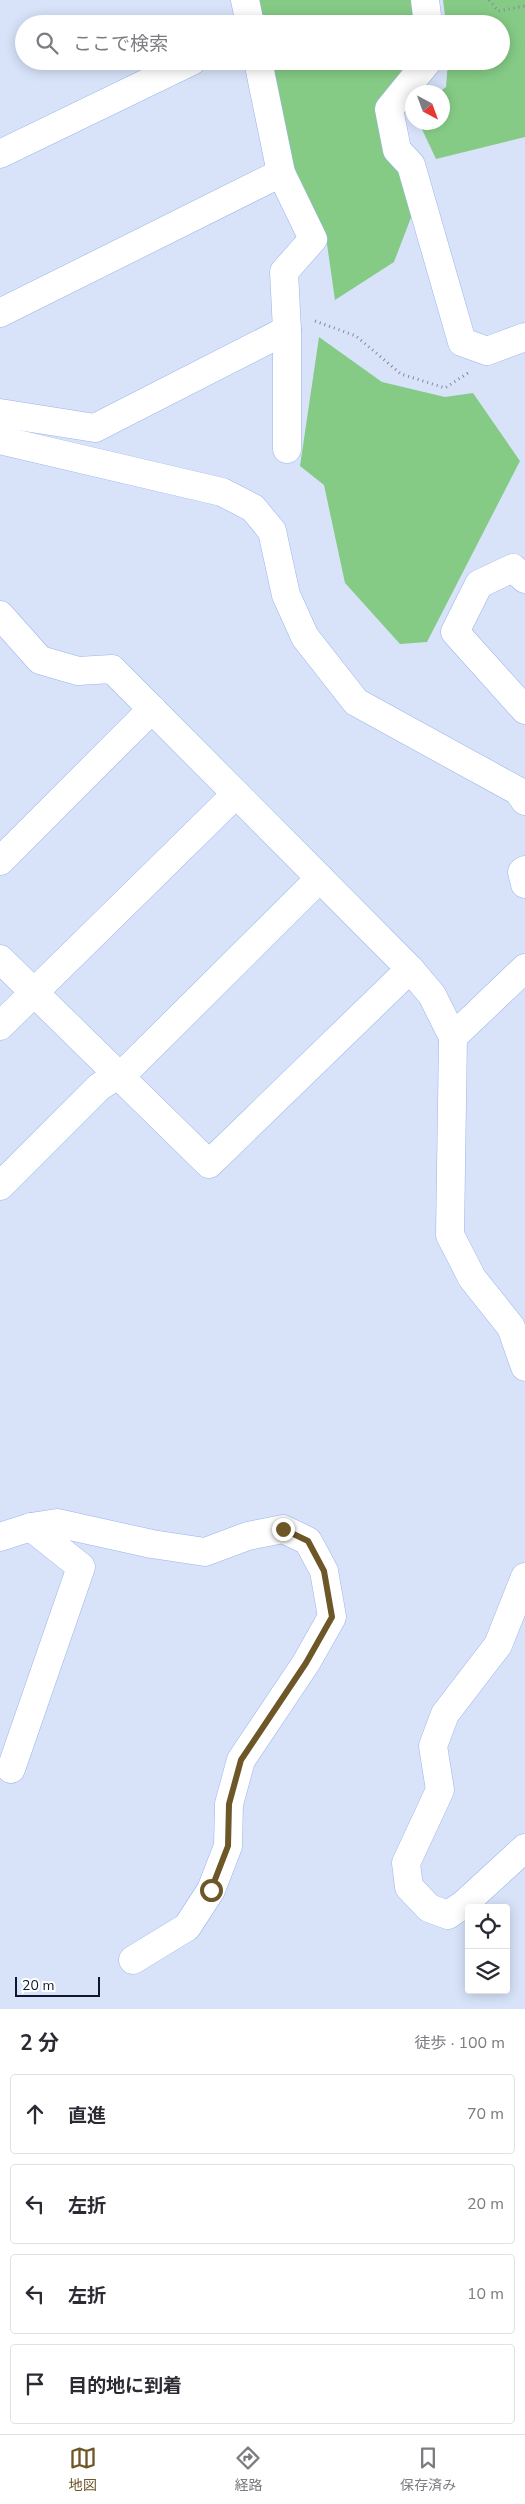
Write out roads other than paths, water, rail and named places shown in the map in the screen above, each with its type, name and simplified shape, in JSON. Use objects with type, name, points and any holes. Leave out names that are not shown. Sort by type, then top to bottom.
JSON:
[{"type":"street","points":[[245,0],[248,15]]},
{"type":"street","points":[[425,0],[427,15]]},
{"type":"street","points":[[0,154],[173,70]]},
{"type":"street","points":[[260,70],[280,173],[313,239],[284,272],[287,330],[287,449]]},
{"type":"street","points":[[421,70],[389,110],[397,150],[411,165],[462,342],[487,351],[525,337]]},
{"type":"street","points":[[0,313],[280,173]]},
{"type":"street","points":[[0,413],[95,428],[287,330]]},
{"type":"street","points":[[0,440],[222,492],[253,508],[272,531],[286,595],[305,637],[356,702],[518,791],[525,801]]},
{"type":"street","points":[[525,579],[513,568],[479,584],[455,632],[525,710]]},
{"type":"street","points":[[0,615],[40,660],[78,670],[112,668],[410,969],[432,995],[453,1037],[450,1235],[472,1278],[510,1327],[525,1367]]},
{"type":"street","points":[[0,861],[152,709]]},
{"type":"street","points":[[0,1026],[236,794]]},
{"type":"street","points":[[525,870],[522,872],[525,884]]},
{"type":"street","points":[[0,1186],[99,1087],[130,1068],[320,878]]},
{"type":"street","points":[[0,959],[209,1164],[410,969]]},
{"type":"street","points":[[453,1037],[525,968]]},
{"type":"street","points":[[0,1537],[31,1527],[56,1523],[152,1544],[205,1552],[248,1536],[283,1529],[308,1541],[324,1571],[332,1617],[306,1663],[241,1760],[229,1804],[228,1846],[211,1890],[187,1927],[134,1960]]},
{"type":"street","points":[[11,1769],[81,1567],[31,1527]]},
{"type":"street","points":[[525,1577],[498,1644],[445,1714],[433,1746],[440,1790],[406,1863],[409,1887],[429,1908],[448,1915],[464,1904],[525,1848]]}]
